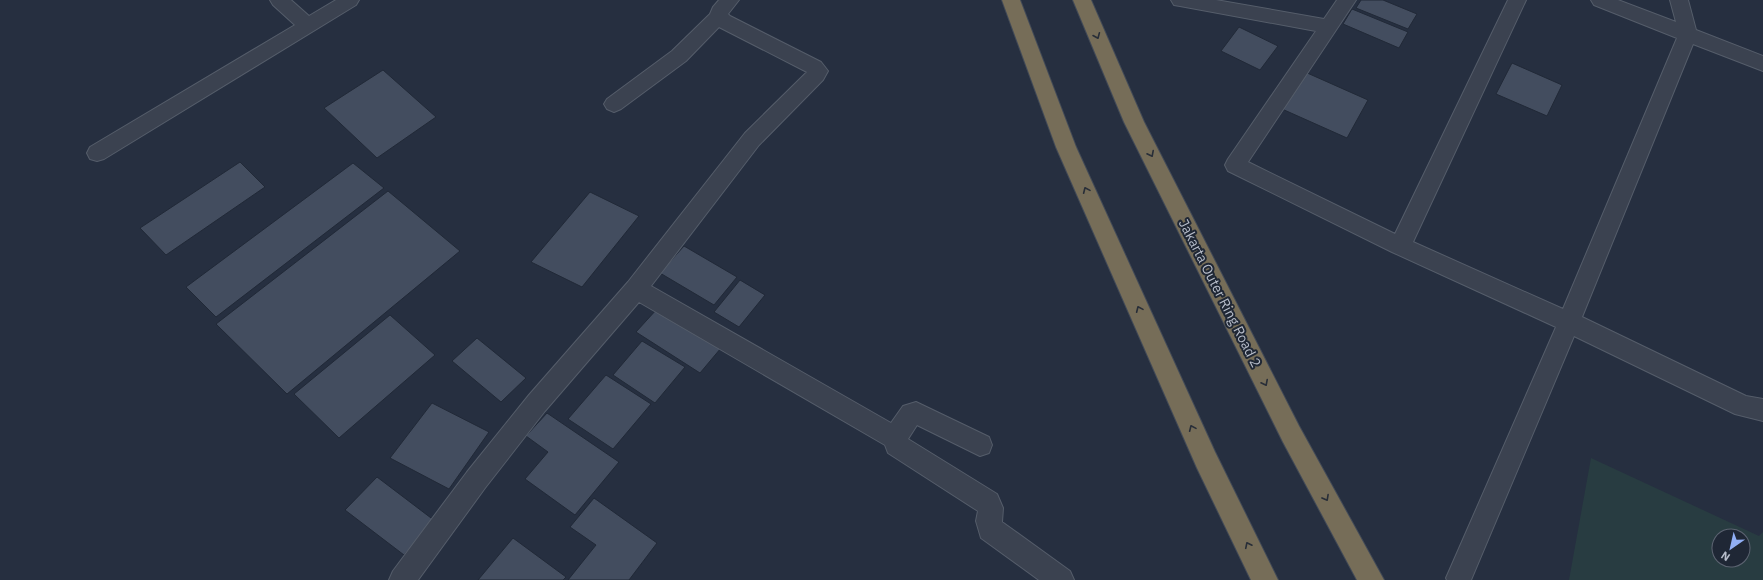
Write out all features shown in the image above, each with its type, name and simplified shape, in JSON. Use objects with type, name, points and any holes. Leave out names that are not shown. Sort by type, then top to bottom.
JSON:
[{"type":"highway","points":[[1011,0],[1066,147],[1206,460],[1265,580]]},
{"type":"highway","name":"Jakarta Outer Ring Road 2","points":[[1082,0],[1138,129],[1291,434],[1371,580]]},
{"type":"street","points":[[279,0],[307,26]]},
{"type":"street","points":[[97,153],[350,0]]},
{"type":"street","points":[[614,104],[679,56],[719,16],[719,12],[730,0]]},
{"type":"street","points":[[1180,0],[1329,27]]},
{"type":"street","points":[[1347,0],[1235,165],[1400,246],[1569,322],[1743,406],[1763,410]]},
{"type":"street","points":[[1400,246],[1517,0]]},
{"type":"street","points":[[1600,0],[1763,64]]},
{"type":"street","points":[[1459,578],[1569,322],[1688,34],[1679,0]]},
{"type":"street","points":[[402,580],[476,480],[537,403],[636,289],[752,139],[816,75],[818,71],[814,67],[723,21],[719,16]]},
{"type":"street","points":[[636,289],[895,438],[897,445],[988,503],[991,508],[989,521],[990,529],[1061,580]]},
{"type":"street","points":[[895,438],[911,414],[916,413],[980,445]]},
{"type":"green space","points":[[1591,458],[1742,528],[1711,528],[1711,568],[1751,568],[1751,532],[1759,536],[1763,532],[1763,580],[1569,580]]},
{"type":"building","points":[[1361,0],[1383,0],[1417,14],[1408,29],[1356,8]]},
{"type":"building","points":[[1352,9],[1408,32],[1399,48],[1343,24]]},
{"type":"building","points":[[1239,27],[1278,46],[1260,70],[1221,51]]},
{"type":"building","points":[[1512,63],[1562,85],[1547,116],[1496,94]]},
{"type":"building","points":[[383,70],[436,117],[377,158],[324,108]]},
{"type":"building","points":[[1305,72],[1368,100],[1347,138],[1282,109]]},
{"type":"building","points":[[240,162],[265,187],[166,255],[140,228]]},
{"type":"building","points":[[353,163],[384,188],[216,317],[186,287]]},
{"type":"building","points":[[388,191],[460,251],[287,394],[216,324]]},
{"type":"building","points":[[590,192],[639,216],[582,287],[531,262]]},
{"type":"building","points":[[684,246],[737,277],[714,305],[660,273]]},
{"type":"building","points":[[740,280],[765,295],[739,327],[714,312]]},
{"type":"building","points":[[657,309],[721,348],[700,373],[636,332]]},
{"type":"building","points":[[390,315],[435,355],[339,438],[294,394]]},
{"type":"building","points":[[477,338],[526,378],[501,402],[452,361]]},
{"type":"building","points":[[642,341],[685,367],[655,403],[613,375]]},
{"type":"building","points":[[606,375],[651,404],[613,449],[568,419]]},
{"type":"building","points":[[432,403],[489,432],[449,489],[390,458]]},
{"type":"building","points":[[547,413],[619,462],[575,515],[525,479],[548,452],[526,436]]},
{"type":"building","points":[[377,477],[435,521],[404,555],[345,510]]},
{"type":"building","points":[[594,498],[657,543],[629,580],[568,580],[596,545],[570,527]]},
{"type":"building","points":[[513,538],[566,577],[563,580],[478,580]]}]
